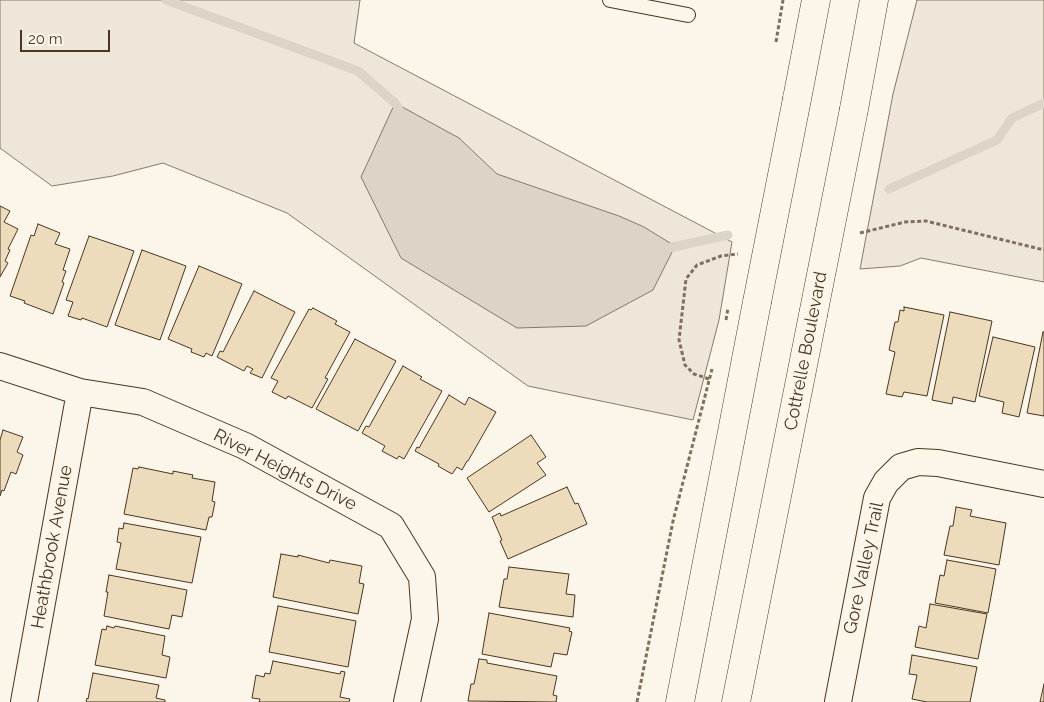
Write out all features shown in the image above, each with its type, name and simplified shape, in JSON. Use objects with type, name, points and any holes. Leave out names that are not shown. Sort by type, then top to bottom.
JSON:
[{"type":"main road","points":[[680,702],[816,0]]},
{"type":"main road","name":"Cottrelle Boulevard","points":[[736,702],[874,0]]},
{"type":"street","name":"River Heights Drive","points":[[0,366],[80,392],[143,402],[245,446],[391,526],[422,577],[425,619],[407,702]]},
{"type":"street","name":"Heathbrook Avenue","points":[[24,702],[80,392]]},
{"type":"street","name":"Gore Valley Trail","points":[[838,702],[877,498],[886,482],[901,467],[918,462],[938,463],[1044,484]]},
{"type":"lane","points":[[610,0],[688,15]]},
{"type":"path","points":[[637,702],[673,521],[709,379]]},
{"type":"shaded area","points":[[0,0],[360,0],[354,43],[732,242],[719,320],[693,420],[528,386],[287,213],[163,163],[113,176],[52,186],[0,148]]},
{"type":"shaded area","points":[[917,0],[1044,0],[1044,282],[921,258],[900,266],[860,269],[893,94]]},
{"type":"shaded area","points":[[395,103],[459,138],[497,174],[619,216],[644,227],[675,246],[653,290],[586,326],[517,328],[401,258],[361,177]]},
{"type":"building","points":[[0,206],[10,211],[4,222],[18,229],[8,249],[10,250],[5,261],[8,263],[0,277]]},
{"type":"building","points":[[38,224],[60,233],[55,244],[70,249],[63,270],[66,271],[62,282],[64,283],[53,314],[10,296],[31,235],[34,236]]},
{"type":"building","points":[[89,236],[134,251],[107,327],[82,318],[81,320],[68,316],[73,302],[66,300]]},
{"type":"building","points":[[142,250],[186,266],[160,340],[115,325]]},
{"type":"building","points":[[199,266],[242,284],[212,356],[206,353],[204,357],[191,352],[192,349],[168,339]]},
{"type":"building","points":[[254,291],[295,312],[262,378],[250,373],[253,369],[247,366],[244,371],[217,357],[220,351],[223,352]]},
{"type":"building","points":[[904,307],[944,315],[927,396],[904,392],[902,397],[886,394],[895,352],[889,350],[895,322],[898,322],[900,310],[904,311]]},
{"type":"building","points":[[313,308],[337,321],[335,324],[350,332],[325,378],[328,379],[312,408],[288,396],[286,399],[272,392],[278,381],[271,378],[309,309]]},
{"type":"building","points":[[950,312],[992,321],[975,402],[953,397],[952,404],[932,400]]},
{"type":"building","points":[[1044,332],[1044,416],[1027,413]]},
{"type":"building","points":[[993,337],[1035,347],[1019,417],[1002,413],[1004,402],[979,396]]},
{"type":"building","points":[[355,339],[396,361],[358,431],[316,409]]},
{"type":"building","points":[[403,366],[422,377],[420,379],[442,391],[404,459],[399,456],[397,459],[382,451],[385,446],[362,433],[366,426],[369,427]]},
{"type":"building","points":[[449,395],[465,405],[469,397],[496,412],[462,470],[457,467],[452,474],[438,466],[439,464],[415,451],[417,447],[419,448]]},
{"type":"building","points":[[3,430],[23,437],[17,452],[23,455],[16,474],[11,472],[4,491],[2,490],[0,496],[0,440]]},
{"type":"building","points":[[531,435],[546,457],[537,463],[546,475],[489,512],[467,478]]},
{"type":"building","points":[[139,467],[173,474],[173,471],[193,475],[192,478],[215,482],[212,501],[215,502],[212,517],[209,517],[206,530],[124,514],[133,468],[138,469]]},
{"type":"building","points":[[567,487],[575,504],[578,503],[587,524],[508,559],[492,517],[500,513],[501,516]]},
{"type":"building","points":[[956,507],[972,510],[970,516],[1006,523],[999,565],[944,555],[950,526],[953,526]]},
{"type":"building","points":[[124,523],[201,537],[192,583],[116,569],[121,543],[117,542],[119,528],[123,529]]},
{"type":"building","points":[[281,554],[298,557],[298,555],[329,563],[330,560],[362,566],[359,583],[364,584],[358,614],[273,597]]},
{"type":"building","points":[[947,560],[996,569],[988,613],[935,603],[940,575],[944,576]]},
{"type":"building","points":[[509,567],[569,574],[566,594],[575,595],[573,617],[499,607],[504,579],[507,579]]},
{"type":"building","points":[[109,575],[187,590],[182,617],[172,615],[169,629],[104,616]]},
{"type":"building","points":[[930,604],[987,614],[978,659],[915,647],[919,626],[926,628]]},
{"type":"building","points":[[278,606],[356,621],[348,667],[269,652]]},
{"type":"building","points":[[489,613],[570,628],[569,631],[572,632],[567,655],[554,653],[551,667],[482,654]]},
{"type":"building","points":[[107,626],[165,636],[162,655],[170,657],[166,678],[95,665],[102,629],[106,630]]},
{"type":"building","points":[[912,655],[977,667],[970,702],[927,702],[912,699],[917,675],[909,674]]},
{"type":"building","points":[[479,659],[487,660],[487,663],[557,676],[553,695],[557,696],[556,702],[468,701]]},
{"type":"building","points":[[273,661],[340,674],[341,671],[345,672],[340,697],[350,699],[349,702],[259,702],[260,699],[252,698],[256,675],[264,677],[265,673],[270,674]]},
{"type":"building","points":[[93,673],[159,685],[156,698],[165,700],[165,702],[86,702]]},
{"type":"building","points":[[1044,684],[1044,702],[1040,702]]},
{"type":"waterway","points":[[166,0],[358,71],[395,103],[401,113]]},
{"type":"waterway","points":[[889,189],[997,140],[1012,118],[1044,103]]},
{"type":"waterway","points":[[664,249],[728,235]]}]
